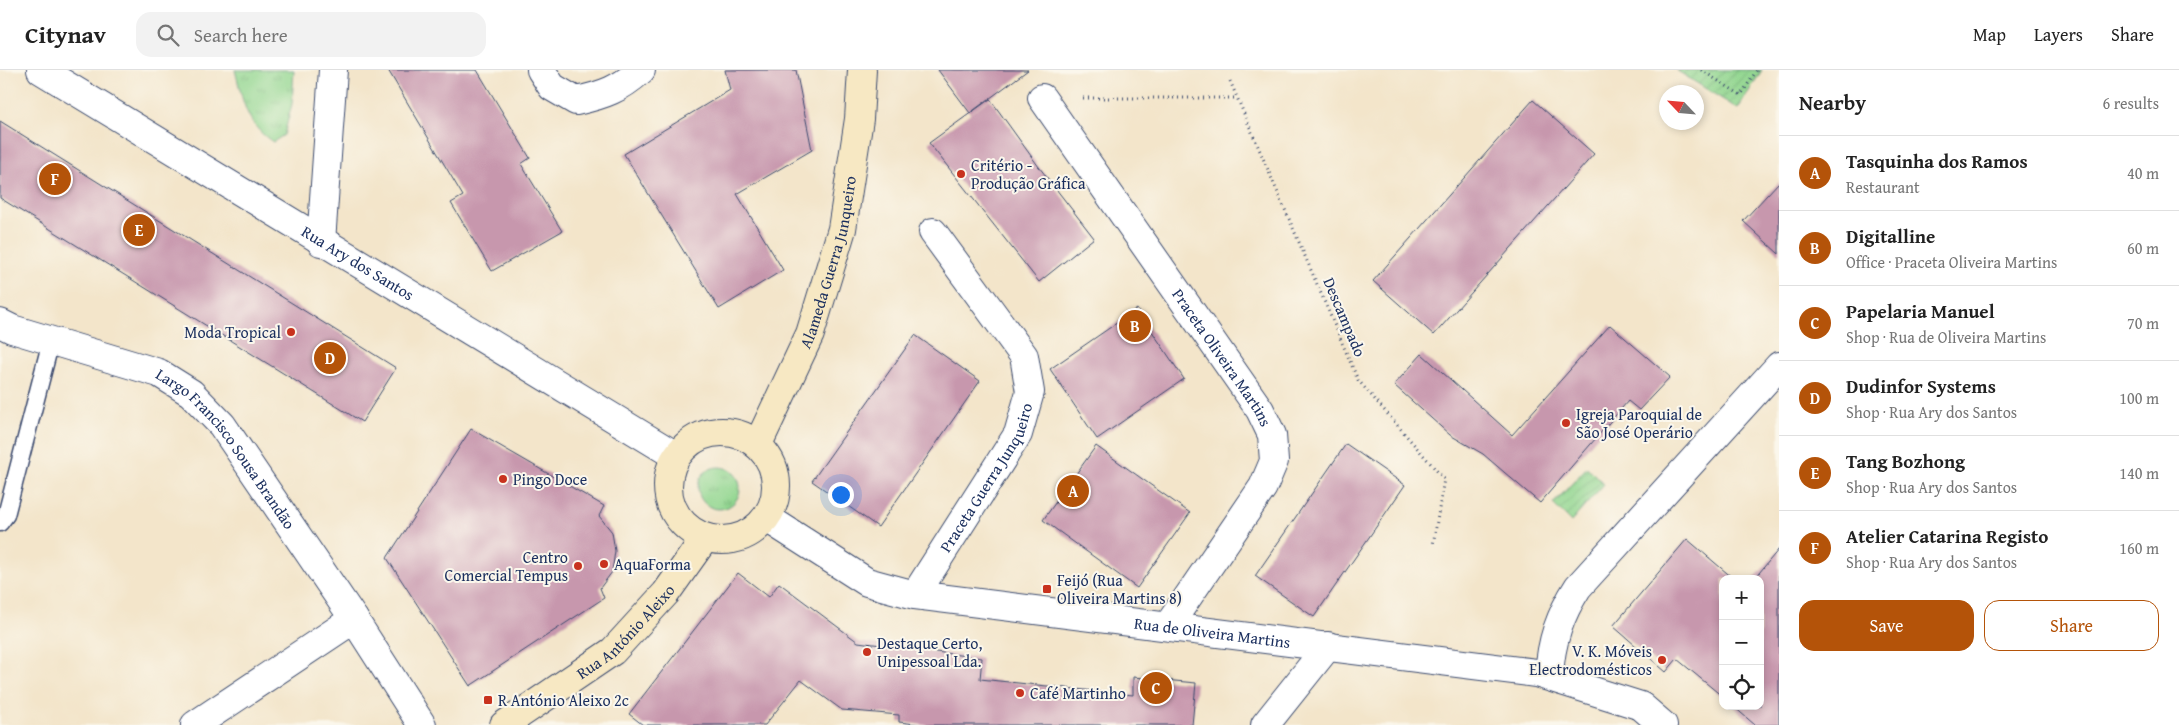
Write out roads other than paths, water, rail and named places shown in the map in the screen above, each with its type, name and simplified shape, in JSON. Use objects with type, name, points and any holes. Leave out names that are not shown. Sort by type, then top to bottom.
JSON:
[{"type":"street","name":"Rua Ary dos Santos","points":[[41,70],[321,242],[676,456]]},
{"type":"street","points":[[321,242],[334,70]]},
{"type":"street","points":[[541,70],[552,88],[576,101],[602,96],[625,84],[641,70]]},
{"type":"street","name":"Alameda Guerra Junqueiro","points":[[758,444],[810,334],[842,229],[859,119],[862,70]]},
{"type":"street","name":"Praceta Oliveira Martins","points":[[1042,98],[1260,410],[1272,435],[1274,462],[1263,487],[1168,626]]},
{"type":"street","name":"Praceta Guerra Junqueiro","points":[[915,595],[1018,434],[1030,392],[1024,356],[932,232]]},
{"type":"street","name":"Largo Francisco Sousa Brandão","points":[[0,323],[12,329],[159,373],[191,393],[222,425],[354,619],[422,725]]},
{"type":"street","points":[[1549,675],[1550,652],[1556,630],[1565,607],[1578,587],[1779,366]]},
{"type":"street","points":[[724,431],[742,435],[758,444],[769,457],[775,471],[777,488],[775,504],[767,518],[750,534],[728,541],[705,538],[687,529],[675,514],[668,495],[668,475],[676,456],[689,442],[706,434],[724,431]]},
{"type":"street","name":"Rua de Oliveira Martins","points":[[767,518],[867,582],[915,595],[1549,675],[1641,706],[1663,725]]},
{"type":"street","name":"Rua António Aleixo","points":[[504,725],[613,651],[666,593],[705,538]]},
{"type":"street","points":[[195,725],[354,619]]},
{"type":"street","points":[[1265,725],[1328,646]]},
{"type":"lane","points":[[0,523],[6,515],[51,341]]},
{"type":"place","name":"Critério - Produção Gráfica","points":[[961,174]]},
{"type":"place","name":"Atelier Catarina Registo","points":[[55,179]]},
{"type":"place","name":"Tang Bozhong","points":[[139,230]]},
{"type":"place","name":"Digitalline","points":[[1135,326]]},
{"type":"place","name":"Moda Tropical","points":[[291,332]]},
{"type":"place","name":"Dudinfor Systems","points":[[330,358]]},
{"type":"place","name":"Igreja Paroquial de São José Operário","points":[[1566,423]]},
{"type":"place","name":"Pingo Doce","points":[[503,479]]},
{"type":"place","name":"Tasquinha dos Ramos","points":[[1073,491]]},
{"type":"place","name":"AquaForma","points":[[604,564]]},
{"type":"place","name":"Centro Comercial Tempus","points":[[578,566]]},
{"type":"place","name":"Feijó (Rua Oliveira Martins 8)","points":[[1047,589]]},
{"type":"place","name":"Destaque Certo, Unipessoal Lda.","points":[[867,652]]},
{"type":"place","name":"V. K. Móveis Electrodomésticos","points":[[1662,660]]},
{"type":"place","name":"Papelaria Manuel","points":[[1156,688]]},
{"type":"place","name":"Café Martinho","points":[[1020,693]]},
{"type":"place","name":"R António Aleixo 2c","points":[[488,700]]}]
